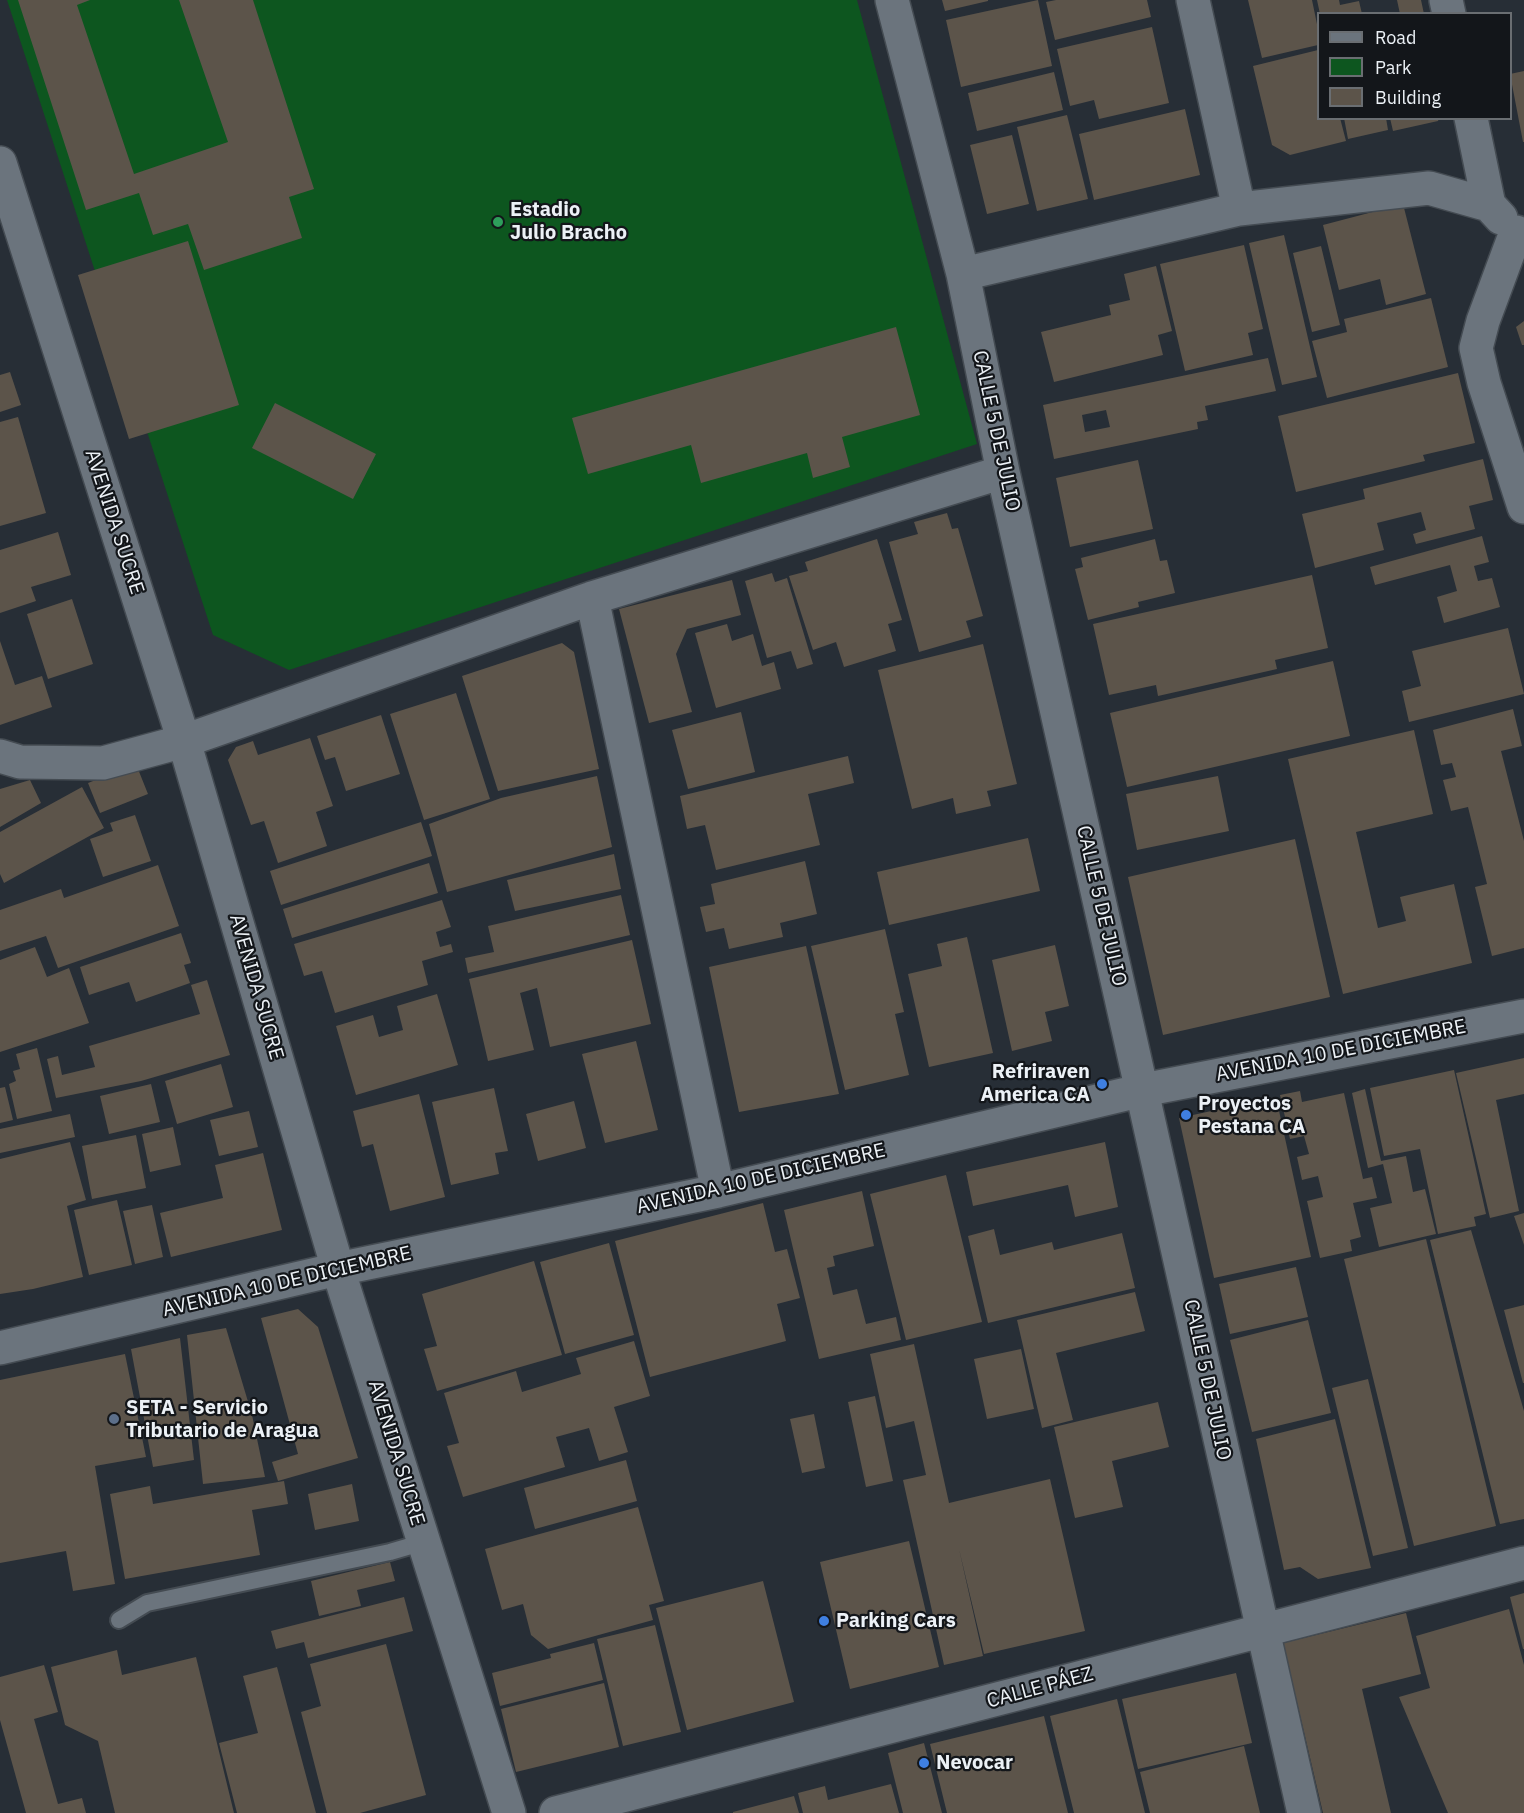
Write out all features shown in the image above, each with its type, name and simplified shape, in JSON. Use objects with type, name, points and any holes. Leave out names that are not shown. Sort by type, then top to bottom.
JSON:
[{"type":"street","name":"CALLE 5 DE JULIO","points":[[892,0],[963,274],[1003,472],[1304,1813]]},
{"type":"street","points":[[1193,0],[1239,209]]},
{"type":"street","points":[[1471,120],[1489,205]]},
{"type":"street","name":"AVENIDA SUCRE","points":[[0,163],[184,741],[338,1269],[508,1813]]},
{"type":"street","points":[[963,274],[1239,209],[1429,188],[1489,205],[1520,233],[1483,321],[1476,348],[1484,383],[1524,507]]},
{"type":"street","points":[[0,756],[20,762],[104,763],[184,741],[592,598],[1003,472]]},
{"type":"street","points":[[592,598],[718,1191]]},
{"type":"street","name":"AVENIDA 10 DE DICIEMBRE","points":[[0,1348],[338,1269],[718,1191],[1143,1090],[1524,1016]]},
{"type":"street","name":"CALLE PÁEZ","points":[[556,1813],[1524,1563]]},
{"type":"lane","points":[[119,1620],[147,1603],[390,1552],[424,1542]]},
{"type":"green space","name":"Estadio Julio Bracho","points":[[7,0],[857,0],[977,444],[289,670],[213,635]]},
{"type":"building","points":[[18,0],[90,0],[77,5],[134,174],[228,142],[179,0],[253,0],[314,189],[289,197],[302,238],[204,270],[188,224],[153,235],[139,193],[86,210]]},
{"type":"building","points":[[942,0],[988,0],[988,1],[945,11]]},
{"type":"building","points":[[1038,0],[1052,66],[961,87],[946,20]]},
{"type":"building","points":[[1056,0],[1147,0],[1151,17],[1055,40],[1046,2]]},
{"type":"building","points":[[1248,0],[1312,0],[1317,24],[1317,45],[1262,58]]},
{"type":"building","points":[[1317,0],[1339,0],[1340,5],[1359,1],[1362,12],[1320,12]]},
{"type":"building","points":[[1397,0],[1421,0],[1424,12],[1400,12]]},
{"type":"building","points":[[1152,27],[1169,103],[1099,119],[1094,100],[1070,106],[1057,49]]},
{"type":"building","points":[[1317,50],[1317,120],[1341,120],[1346,141],[1290,155],[1272,145],[1253,66]]},
{"type":"building","points":[[1524,71],[1524,142],[1512,84],[1512,74]]},
{"type":"building","points":[[1054,72],[1063,110],[977,131],[968,93]]},
{"type":"building","points":[[1185,109],[1200,175],[1094,200],[1079,134]]},
{"type":"building","points":[[1067,115],[1088,199],[1037,211],[1017,127]]},
{"type":"building","points":[[1344,120],[1386,120],[1388,130],[1348,139]]},
{"type":"building","points":[[1390,120],[1438,120],[1438,121],[1393,131]]},
{"type":"building","points":[[1012,135],[1029,204],[987,214],[970,145]]},
{"type":"building","points":[[1403,204],[1426,294],[1386,305],[1380,279],[1339,290],[1323,225]]},
{"type":"building","points":[[1284,235],[1317,377],[1282,385],[1249,243]]},
{"type":"building","points":[[188,241],[239,405],[129,439],[78,275]]},
{"type":"building","points":[[1244,245],[1263,329],[1248,333],[1253,355],[1185,371],[1160,264]]},
{"type":"building","points":[[1321,246],[1340,325],[1312,332],[1293,253]]},
{"type":"building","points":[[1156,266],[1172,331],[1158,335],[1163,355],[1054,382],[1041,332],[1111,315],[1109,305],[1130,300],[1124,274]]},
{"type":"building","points":[[1431,298],[1448,367],[1327,398],[1312,341],[1347,332],[1344,319]]},
{"type":"building","points":[[1524,321],[1524,345],[1522,345],[1516,327]]},
{"type":"building","points":[[896,327],[920,415],[842,437],[850,467],[813,478],[807,453],[701,483],[691,445],[588,474],[572,418]]},
{"type":"building","points":[[1268,358],[1276,391],[1205,406],[1208,420],[1197,422],[1198,429],[1054,459],[1043,405]],"holes":[[[1106,410],[1110,427],[1085,432],[1082,415]]]},
{"type":"building","points":[[10,372],[21,405],[0,412],[0,375]]},
{"type":"building","points":[[1458,373],[1475,443],[1423,455],[1425,461],[1296,492],[1278,416]]},
{"type":"building","points":[[275,403],[376,454],[353,499],[252,448]]},
{"type":"building","points":[[18,417],[46,513],[0,526],[0,422]]},
{"type":"building","points":[[1483,459],[1493,500],[1469,506],[1475,529],[1416,544],[1413,534],[1426,530],[1421,512],[1377,523],[1384,550],[1315,568],[1302,514],[1365,499],[1363,489]]},
{"type":"building","points":[[1138,460],[1153,529],[1070,547],[1056,478]]},
{"type":"building","points":[[947,513],[952,529],[958,528],[983,616],[966,621],[971,637],[919,652],[889,542],[918,534],[914,522]]},
{"type":"building","points":[[58,532],[71,575],[31,587],[36,601],[0,613],[0,550]]},
{"type":"building","points":[[1482,536],[1489,562],[1474,566],[1478,581],[1492,578],[1500,607],[1444,623],[1437,597],[1457,591],[1450,565],[1375,585],[1370,567]]},
{"type":"building","points":[[877,539],[902,620],[888,624],[896,651],[844,667],[836,642],[813,650],[789,576],[808,571],[805,562]]},
{"type":"building","points":[[1155,539],[1160,561],[1167,560],[1175,593],[1138,602],[1139,607],[1088,620],[1075,569],[1083,567],[1081,558]]},
{"type":"building","points":[[772,573],[775,582],[787,578],[813,664],[797,669],[791,651],[767,658],[745,581]]},
{"type":"building","points":[[1312,575],[1328,648],[1275,660],[1277,669],[1158,696],[1156,685],[1109,695],[1093,624]]},
{"type":"building","points":[[732,580],[741,615],[687,629],[676,654],[692,712],[649,723],[619,609]]},
{"type":"building","points":[[72,599],[93,664],[48,679],[27,614]]},
{"type":"building","points":[[727,624],[732,641],[753,634],[762,666],[774,662],[781,689],[716,708],[695,633]]},
{"type":"building","points":[[1508,628],[1524,694],[1409,722],[1402,691],[1421,686],[1412,651]]},
{"type":"building","points":[[0,641],[15,685],[42,676],[52,707],[0,725]]},
{"type":"building","points":[[562,643],[574,652],[599,769],[498,791],[462,676]]},
{"type":"building","points":[[983,644],[1017,784],[987,791],[991,806],[956,814],[953,798],[912,809],[878,670]]},
{"type":"building","points":[[1333,661],[1350,736],[1127,787],[1110,713]]},
{"type":"building","points":[[456,693],[490,799],[424,820],[390,714]]},
{"type":"building","points":[[1513,709],[1522,746],[1501,751],[1524,841],[1524,948],[1492,956],[1475,887],[1487,884],[1468,807],[1451,811],[1443,780],[1456,777],[1452,763],[1441,765],[1433,730]]},
{"type":"building","points":[[741,712],[755,772],[688,789],[672,730]]},
{"type":"building","points":[[381,715],[400,774],[346,791],[335,757],[325,760],[317,736]]},
{"type":"building","points":[[1414,730],[1433,814],[1356,832],[1378,928],[1406,921],[1400,897],[1454,884],[1472,963],[1343,994],[1288,759]]},
{"type":"building","points":[[310,738],[333,806],[316,812],[327,846],[278,863],[264,821],[251,825],[228,760],[236,747],[253,741],[258,755]]},
{"type":"building","points":[[848,756],[854,783],[808,794],[820,845],[716,870],[705,825],[687,829],[680,796]]},
{"type":"building","points":[[136,764],[148,794],[100,813],[88,783]]},
{"type":"building","points":[[597,776],[612,847],[447,892],[429,824],[501,798]]},
{"type":"building","points":[[1218,776],[1229,831],[1137,850],[1126,794]]},
{"type":"building","points":[[30,780],[41,803],[0,827],[0,789]]},
{"type":"building","points":[[82,787],[104,828],[4,883],[0,874],[0,832]]},
{"type":"building","points":[[135,815],[151,861],[103,877],[90,839],[113,831],[110,823]]},
{"type":"building","points":[[421,822],[432,856],[281,905],[270,871]]},
{"type":"building","points":[[1028,838],[1040,891],[889,925],[877,872]]},
{"type":"building","points":[[1295,839],[1330,997],[1163,1035],[1128,877]]},
{"type":"building","points":[[614,854],[621,889],[515,911],[507,880]]},
{"type":"building","points":[[805,861],[817,914],[780,923],[783,937],[729,949],[724,928],[706,932],[700,907],[715,904],[711,884]]},
{"type":"building","points":[[429,863],[438,893],[292,938],[283,909]]},
{"type":"building","points":[[158,865],[179,926],[58,968],[46,936],[0,951],[0,910],[61,889],[64,898]]},
{"type":"building","points":[[621,895],[630,935],[468,973],[465,958],[494,952],[488,926]]},
{"type":"building","points":[[442,900],[451,927],[436,932],[440,947],[451,944],[453,952],[422,961],[428,985],[335,1013],[322,971],[304,976],[294,944]]},
{"type":"building","points":[[885,929],[904,1012],[895,1014],[909,1075],[845,1090],[811,946]]},
{"type":"building","points":[[181,933],[191,963],[184,965],[190,983],[136,1002],[129,982],[89,995],[80,967]]},
{"type":"building","points":[[967,937],[993,1053],[929,1067],[908,974],[942,966],[937,944]]},
{"type":"building","points":[[632,940],[651,1024],[550,1047],[537,988],[520,993],[534,1050],[488,1061],[469,979]]},
{"type":"building","points":[[1055,945],[1069,1006],[1045,1012],[1052,1041],[1012,1051],[992,960]]},
{"type":"building","points":[[806,946],[839,1094],[739,1112],[709,967]]},
{"type":"building","points":[[35,947],[47,977],[69,968],[89,1023],[0,1052],[0,960]]},
{"type":"building","points":[[207,980],[230,1055],[141,1081],[56,1098],[47,1059],[58,1056],[62,1075],[95,1067],[89,1046],[200,1014],[191,985]]},
{"type":"building","points":[[437,994],[458,1065],[356,1095],[336,1026],[373,1015],[379,1037],[403,1030],[397,1006]]},
{"type":"building","points":[[636,1041],[658,1130],[605,1143],[582,1054]]},
{"type":"building","points":[[37,1048],[52,1111],[17,1119],[9,1084],[16,1081],[13,1071],[20,1069],[16,1054]]},
{"type":"building","points":[[1524,1058],[1524,1094],[1496,1100],[1519,1211],[1490,1218],[1456,1073]]},
{"type":"building","points":[[221,1064],[233,1107],[177,1124],[165,1081]]},
{"type":"building","points":[[1454,1070],[1486,1214],[1474,1217],[1476,1226],[1438,1234],[1420,1149],[1384,1156],[1370,1088]]},
{"type":"building","points":[[151,1084],[160,1122],[109,1134],[100,1096]]},
{"type":"building","points":[[5,1087],[13,1120],[0,1123],[0,1088]]},
{"type":"building","points":[[494,1088],[508,1151],[495,1153],[499,1174],[451,1185],[432,1102]]},
{"type":"building","points":[[1365,1089],[1381,1161],[1406,1156],[1413,1192],[1425,1189],[1436,1234],[1379,1247],[1370,1208],[1392,1203],[1383,1164],[1368,1168],[1352,1093]]},
{"type":"building","points":[[1300,1091],[1302,1102],[1344,1093],[1363,1179],[1372,1177],[1377,1198],[1353,1203],[1361,1237],[1350,1240],[1352,1251],[1320,1258],[1307,1201],[1323,1197],[1318,1176],[1302,1180],[1297,1157],[1309,1154],[1304,1136],[1290,1139],[1280,1095]]},
{"type":"building","points":[[419,1094],[445,1197],[390,1211],[373,1144],[362,1147],[353,1111]]},
{"type":"building","points":[[1276,1097],[1311,1257],[1214,1278],[1179,1118]]},
{"type":"building","points":[[574,1101],[586,1148],[538,1161],[526,1114]]},
{"type":"building","points":[[249,1111],[258,1147],[219,1156],[210,1120]]},
{"type":"building","points":[[70,1114],[75,1137],[0,1153],[0,1129]]},
{"type":"building","points":[[173,1127],[181,1165],[150,1172],[142,1134]]},
{"type":"building","points":[[136,1135],[146,1188],[92,1199],[82,1146]]},
{"type":"building","points":[[70,1142],[86,1200],[67,1206],[83,1277],[0,1294],[0,1159]]},
{"type":"building","points":[[1105,1142],[1118,1207],[1075,1217],[1068,1185],[973,1206],[966,1172]]},
{"type":"building","points":[[263,1153],[282,1230],[171,1257],[160,1213],[223,1198],[215,1165]]},
{"type":"building","points":[[946,1175],[982,1322],[906,1340],[870,1194]]},
{"type":"building","points":[[862,1191],[874,1246],[833,1256],[835,1266],[827,1268],[833,1295],[857,1289],[866,1324],[896,1317],[901,1340],[819,1359],[784,1210]]},
{"type":"building","points":[[117,1200],[132,1265],[89,1275],[74,1210]]},
{"type":"building","points":[[763,1203],[775,1252],[787,1249],[800,1298],[777,1304],[786,1341],[650,1377],[615,1241]]},
{"type":"building","points":[[152,1205],[163,1257],[135,1264],[123,1211]]},
{"type":"building","points":[[1524,1213],[1524,1245],[1514,1216]]},
{"type":"building","points":[[994,1229],[1000,1255],[1052,1242],[1054,1250],[1122,1233],[1135,1288],[988,1323],[968,1236]]},
{"type":"building","points":[[1471,1230],[1524,1411],[1524,1519],[1500,1524],[1430,1240]]},
{"type":"building","points":[[1426,1239],[1496,1526],[1414,1546],[1344,1259]]},
{"type":"building","points":[[609,1243],[634,1335],[565,1354],[540,1262]]},
{"type":"building","points":[[534,1261],[562,1355],[437,1391],[424,1349],[437,1346],[422,1294]]},
{"type":"building","points":[[1296,1267],[1308,1317],[1230,1334],[1219,1284]]},
{"type":"building","points":[[1135,1292],[1145,1331],[1056,1353],[1073,1420],[1042,1428],[1017,1320]]},
{"type":"building","points":[[1524,1305],[1524,1383],[1523,1383],[1504,1310]]},
{"type":"building","points":[[298,1309],[318,1327],[358,1458],[278,1481],[272,1462],[298,1454],[261,1318]]},
{"type":"building","points":[[1308,1320],[1331,1413],[1252,1432],[1230,1340]]},
{"type":"building","points":[[226,1328],[252,1415],[265,1477],[203,1484],[187,1335]]},
{"type":"building","points":[[180,1338],[194,1460],[153,1467],[131,1349]]},
{"type":"building","points":[[634,1341],[650,1396],[614,1407],[628,1452],[599,1461],[589,1428],[556,1437],[565,1467],[463,1497],[447,1446],[459,1443],[444,1393],[516,1371],[522,1392],[581,1374],[576,1358]]},
{"type":"building","points":[[914,1344],[949,1503],[1050,1479],[1085,1631],[984,1654],[959,1549],[983,1656],[944,1665],[903,1480],[926,1475],[914,1421],[886,1428],[870,1354]]},
{"type":"building","points":[[1021,1349],[1034,1409],[987,1419],[974,1359]]},
{"type":"building","points":[[125,1354],[146,1457],[95,1466],[115,1584],[73,1591],[66,1551],[0,1563],[0,1380]]},
{"type":"building","points":[[1368,1379],[1408,1548],[1373,1556],[1332,1388]]},
{"type":"building","points":[[875,1396],[893,1481],[866,1487],[848,1402]]},
{"type":"building","points":[[1158,1402],[1169,1447],[1112,1461],[1123,1507],[1075,1518],[1054,1427]]},
{"type":"building","points":[[814,1414],[825,1468],[802,1473],[790,1419]]},
{"type":"building","points":[[1335,1419],[1371,1568],[1318,1579],[1300,1567],[1284,1570],[1256,1439]]},
{"type":"building","points":[[626,1460],[637,1501],[535,1529],[524,1488]]},
{"type":"building","points":[[284,1481],[288,1504],[252,1510],[260,1555],[125,1579],[110,1494],[150,1486],[153,1504]]},
{"type":"building","points":[[352,1484],[359,1521],[315,1530],[308,1494]]},
{"type":"building","points":[[638,1507],[664,1601],[649,1605],[653,1620],[548,1649],[531,1635],[523,1604],[502,1610],[485,1549]]},
{"type":"building","points":[[909,1541],[939,1667],[850,1689],[820,1562]]},
{"type":"building","points":[[390,1562],[395,1581],[357,1590],[361,1606],[319,1616],[311,1581]]},
{"type":"building","points":[[763,1581],[794,1702],[687,1730],[656,1608]]},
{"type":"building","points":[[1524,1593],[1524,1649],[1523,1649],[1510,1597]]},
{"type":"building","points":[[404,1597],[413,1631],[308,1658],[304,1642],[276,1649],[271,1631]]},
{"type":"building","points":[[1509,1609],[1524,1665],[1524,1813],[1448,1813],[1399,1697],[1430,1688],[1416,1636]]},
{"type":"building","points":[[1406,1613],[1421,1674],[1362,1689],[1391,1813],[1323,1813],[1283,1643]]},
{"type":"building","points":[[655,1625],[681,1732],[623,1746],[597,1639]]},
{"type":"building","points":[[594,1643],[603,1680],[500,1706],[492,1673],[551,1658],[550,1654]]},
{"type":"building","points":[[386,1644],[426,1795],[360,1813],[327,1813],[301,1712],[321,1706],[310,1664]]},
{"type":"building","points":[[117,1650],[122,1675],[196,1657],[234,1813],[115,1813],[98,1741],[65,1725],[51,1667]]},
{"type":"building","points":[[44,1665],[58,1712],[34,1719],[58,1804],[82,1798],[86,1813],[26,1813],[0,1720],[0,1677]]},
{"type":"building","points":[[277,1667],[316,1813],[237,1813],[219,1743],[258,1733],[243,1676]]},
{"type":"building","points":[[1236,1673],[1252,1743],[1138,1769],[1122,1699]]},
{"type":"building","points":[[604,1683],[619,1747],[516,1772],[501,1709]]},
{"type":"building","points":[[1117,1699],[1145,1813],[1074,1813],[1050,1716]]},
{"type":"building","points":[[1044,1716],[1068,1813],[947,1813],[930,1744]]},
{"type":"building","points":[[924,1743],[942,1813],[903,1813],[888,1753]]},
{"type":"building","points":[[1244,1746],[1260,1813],[1150,1813],[1140,1772]]},
{"type":"building","points":[[891,1784],[899,1813],[803,1813],[798,1793],[825,1786],[828,1800]]},
{"type":"building","points":[[794,1796],[799,1813],[733,1813],[733,1812]]},
{"type":"place","name":"Estadio Julio Bracho","points":[[498,222]]},
{"type":"place","name":"Refriraven America CA","points":[[1102,1084]]},
{"type":"place","name":"Proyectos Pestana CA","points":[[1186,1115]]},
{"type":"place","name":"SETA - Servicio Tributario de Aragua","points":[[114,1419]]},
{"type":"place","name":"Parking Cars","points":[[824,1621]]},
{"type":"place","name":"Nevocar","points":[[924,1763]]}]
